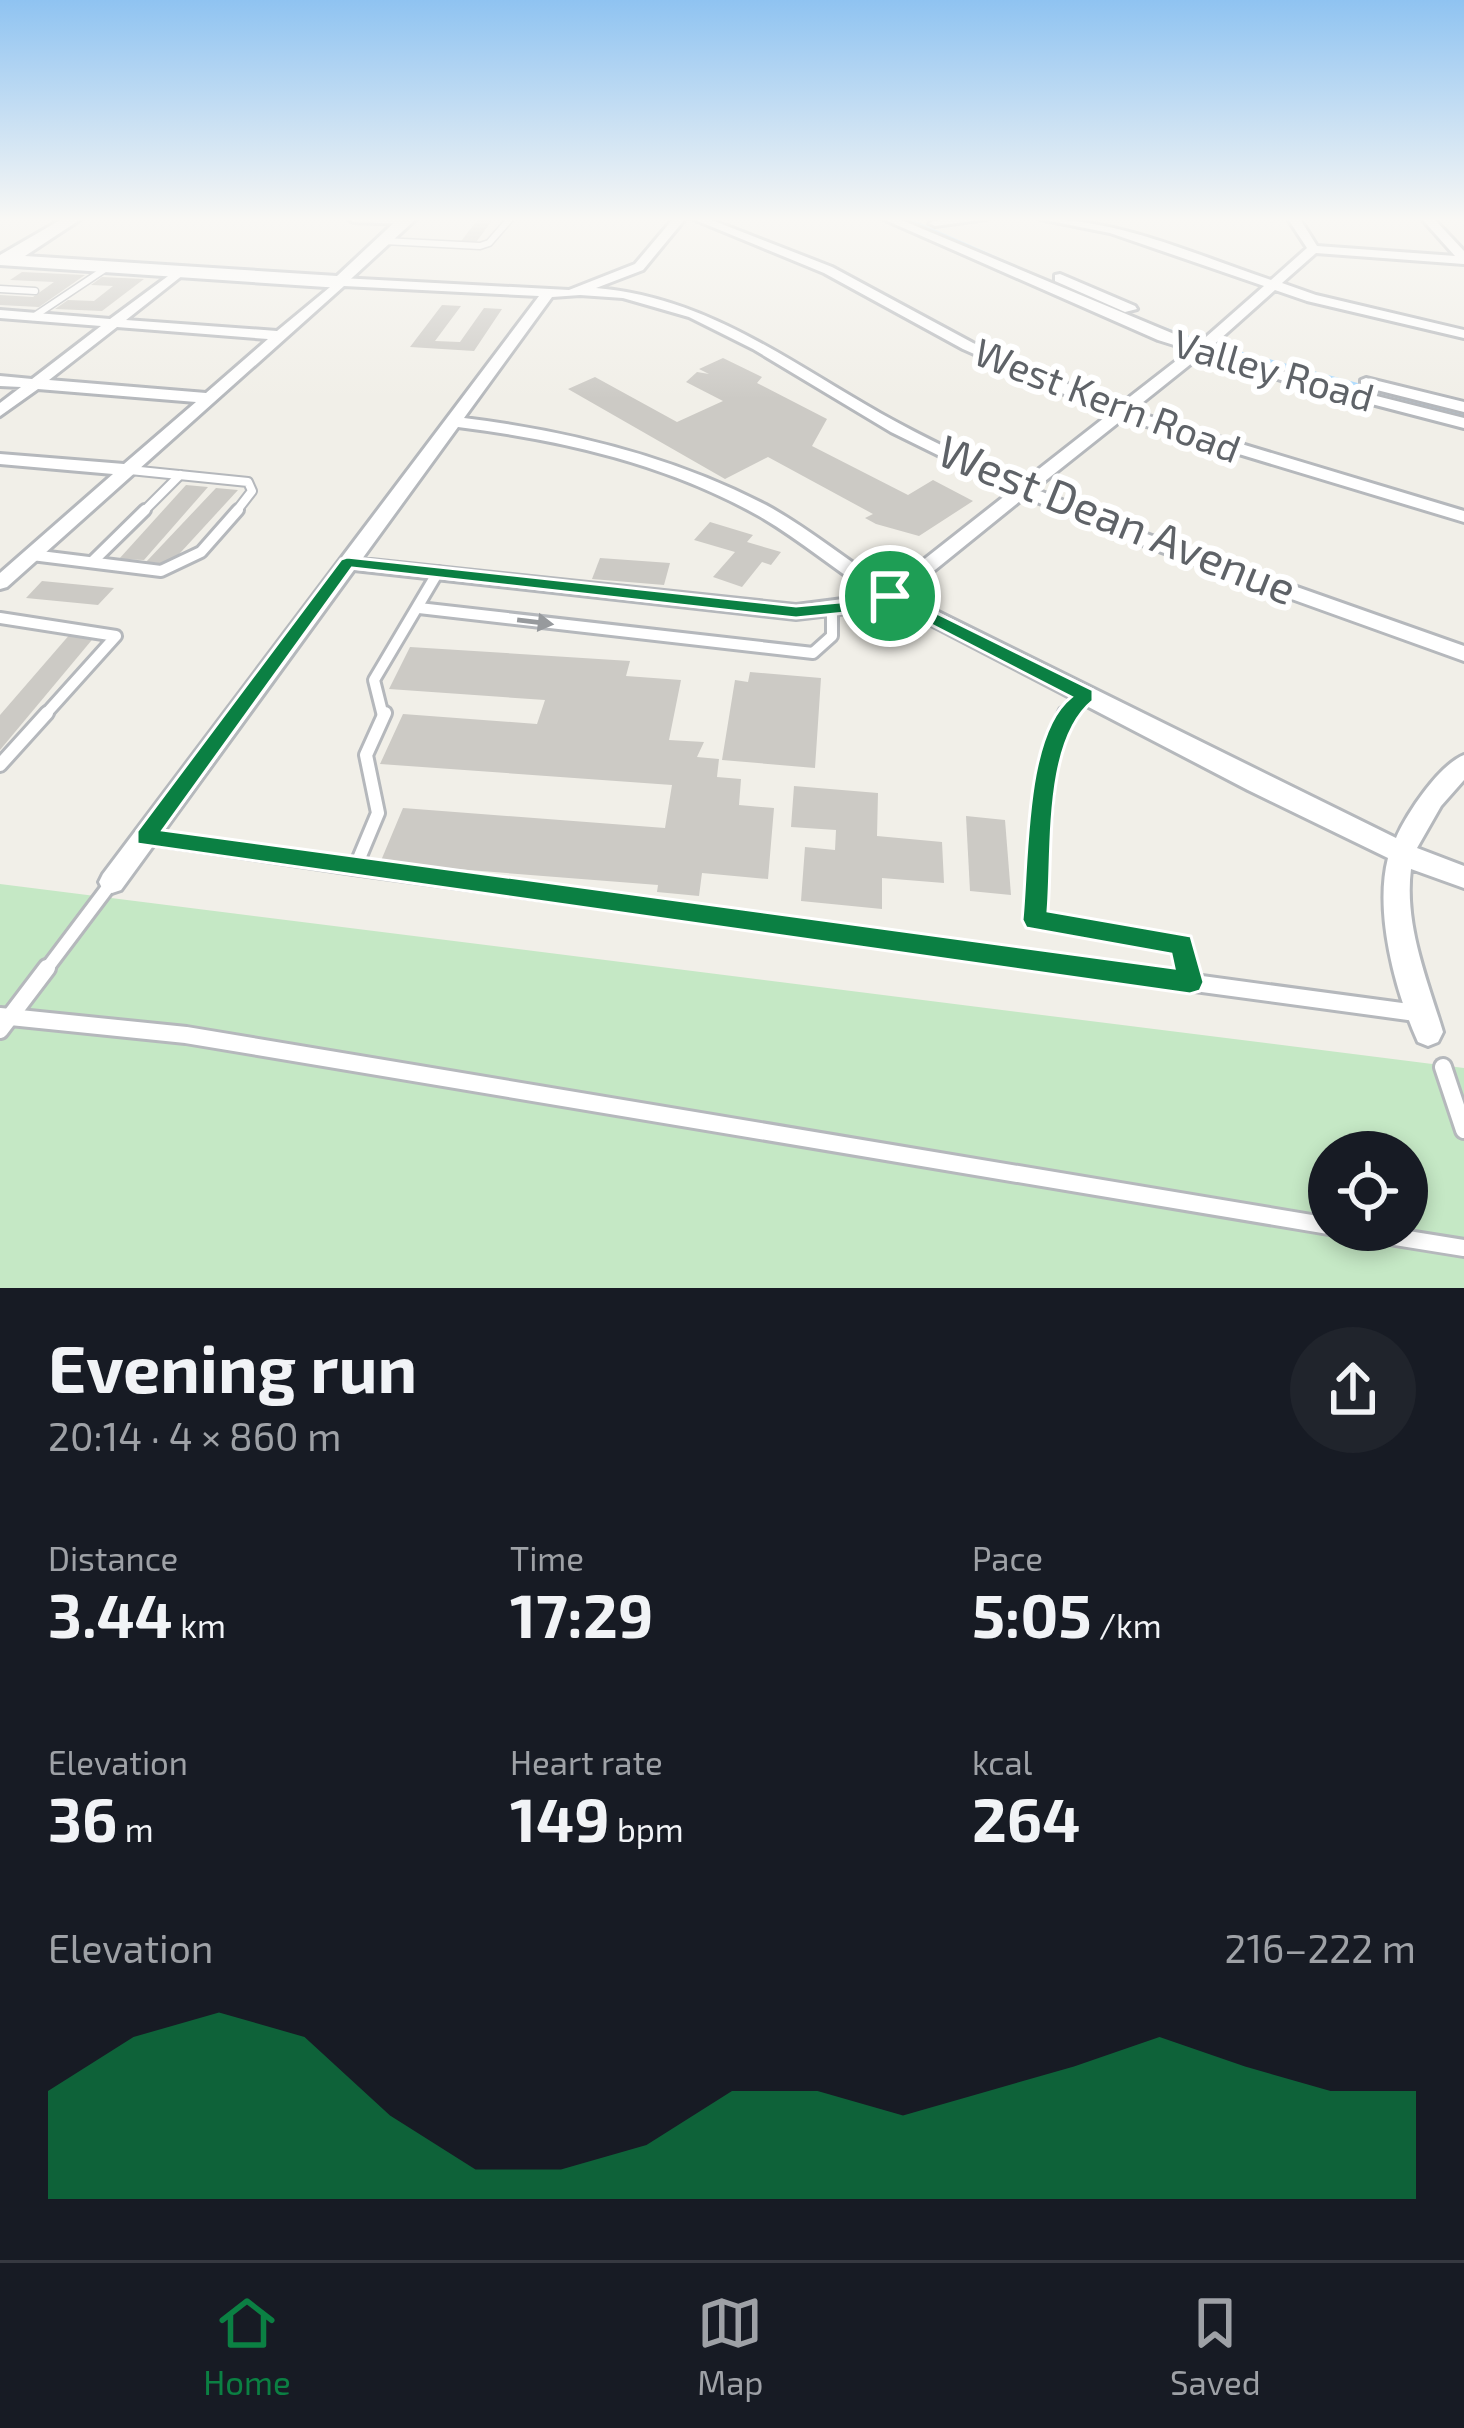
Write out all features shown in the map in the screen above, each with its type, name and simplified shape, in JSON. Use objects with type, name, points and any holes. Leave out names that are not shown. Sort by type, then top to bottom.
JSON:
[{"type":"street","points":[[0,411],[170,279]]},
{"type":"street","points":[[294,279],[547,295],[582,291],[611,279]]},
{"type":"street","points":[[0,584],[17,562],[130,470],[344,279]]},
{"type":"street","name":"West Kern Road","points":[[845,279],[968,346],[1118,412],[1464,517]]},
{"type":"street","name":"Valley Road","points":[[1025,279],[1090,308],[1464,423]]},
{"type":"street","points":[[1062,279],[1205,345],[1464,407]]},
{"type":"street","points":[[1253,279],[1464,334]]},
{"type":"street","points":[[347,562],[771,609],[832,610],[890,596],[1205,345],[1280,279]]},
{"type":"street","name":"West Dean Avenue","points":[[582,291],[662,302],[731,327],[861,409],[1025,490],[1464,653]]},
{"type":"street","points":[[112,882],[547,295]]},
{"type":"street","points":[[0,314],[281,336]]},
{"type":"street","points":[[0,381],[209,398]]},
{"type":"street","points":[[452,421],[581,441],[703,481],[787,526],[839,566],[890,596],[1400,851],[1464,877]]},
{"type":"street","points":[[0,459],[130,470]]},
{"type":"street","points":[[1426,1023],[1399,928],[1394,871],[1424,804],[1464,764]]},
{"type":"lane","points":[[33,317],[90,279]]},
{"type":"lane","points":[[0,289],[35,291]]},
{"type":"lane","points":[[17,562],[177,569],[202,551],[252,491],[248,482],[130,470]]},
{"type":"lane","points":[[92,562],[180,476]]},
{"type":"lane","points":[[355,868],[382,807],[381,789],[366,755],[385,712],[374,680],[438,572]]},
{"type":"lane","points":[[419,608],[813,652],[827,646],[834,636],[832,610]]},
{"type":"lane","points":[[0,618],[116,636],[0,765]]},
{"type":"lane","points":[[1086,695],[1065,712],[1049,755],[1035,920],[1182,944],[1190,982]]},
{"type":"lane","points":[[145,837],[1190,982],[1426,1023]]},
{"type":"lane","points":[[4,1021],[112,882]]},
{"type":"lane","points":[[4,1021],[186,1035],[1308,1222]]},
{"type":"lane","points":[[1443,1067],[1464,1130]]},
{"type":"lane","points":[[1428,1243],[1464,1249]]},
{"type":"green space","points":[[0,884],[1464,1068],[1464,1288],[0,1288]]},
{"type":"building","points":[[79,279],[39,307],[0,305],[0,295],[33,297],[54,282],[10,280]]},
{"type":"building","points":[[99,279],[144,279],[102,311],[55,309],[68,300],[94,301],[113,286],[91,285]]},
{"type":"building","points":[[442,305],[461,306],[435,341],[460,342],[484,308],[502,309],[474,351],[410,347]]},
{"type":"building","points":[[723,358],[762,377],[757,383],[827,419],[812,446],[908,495],[933,480],[973,501],[919,536],[876,524],[865,518],[873,514],[768,457],[725,479],[568,389],[595,377],[677,422],[723,401],[686,382],[697,372],[709,374],[699,369]]},
{"type":"building","points":[[186,485],[208,487],[144,560],[119,559]]},
{"type":"building","points":[[216,488],[238,490],[170,564],[146,562]]},
{"type":"building","points":[[710,522],[753,535],[747,542],[781,552],[771,565],[762,562],[742,587],[713,577],[735,552],[694,540]]},
{"type":"building","points":[[600,558],[670,563],[664,585],[592,579]]},
{"type":"building","points":[[42,581],[114,588],[98,605],[26,598]]},
{"type":"building","points":[[71,633],[96,635],[0,750],[0,715]]},
{"type":"building","points":[[410,647],[630,661],[626,676],[681,680],[669,740],[704,742],[697,757],[719,759],[717,777],[741,779],[739,805],[774,808],[768,879],[702,873],[699,896],[657,892],[658,885],[380,863],[403,808],[665,828],[672,785],[380,764],[403,714],[537,724],[545,700],[389,689]]},
{"type":"building","points":[[750,672],[821,678],[815,768],[722,760],[735,680],[748,682]]},
{"type":"building","points":[[794,786],[878,793],[877,836],[942,842],[944,883],[882,878],[882,909],[801,901],[805,847],[835,850],[836,830],[791,827]]},
{"type":"building","points":[[966,816],[1005,820],[1011,895],[970,891]]},
{"type":"waterway","points":[[1043,279],[1086,298]]},
{"type":"waterway","points":[[1148,323],[1196,340]]},
{"type":"waterway","points":[[1228,350],[1216,347],[1464,414]]},
{"type":"route","points":[[347,562],[796,612],[865,605],[890,596],[1086,695],[1065,712],[1049,755],[1035,920],[1182,944],[1190,982],[145,837],[347,562]]}]
